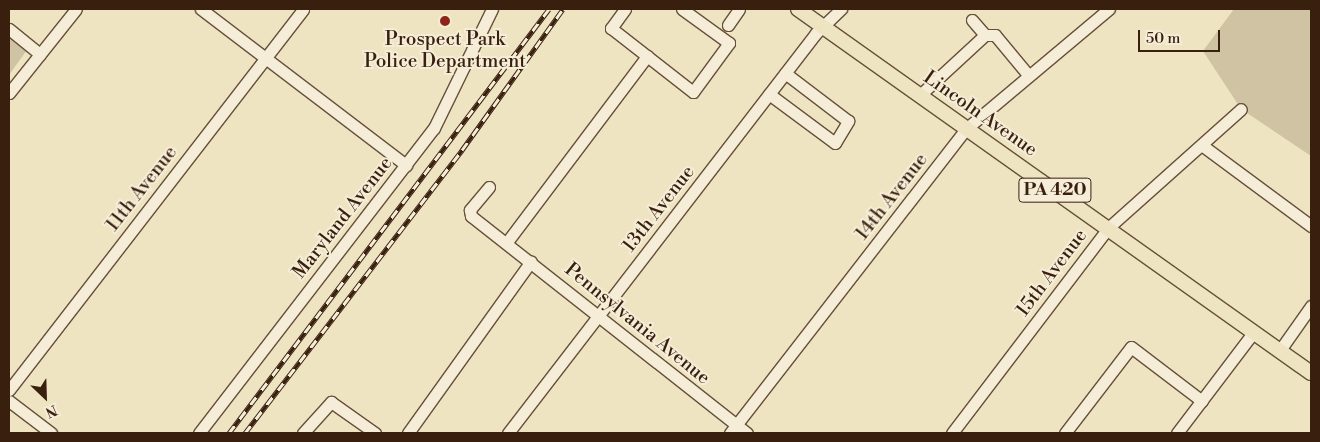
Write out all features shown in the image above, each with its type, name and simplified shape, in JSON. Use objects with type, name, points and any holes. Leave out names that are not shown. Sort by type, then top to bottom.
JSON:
[{"type":"main road","name":"Lincoln Avenue","points":[[798,9],[921,94],[1311,373]]},
{"type":"street","points":[[9,93],[76,9]]},
{"type":"street","points":[[201,9],[267,56],[406,165]]},
{"type":"street","name":"11th Avenue","points":[[9,390],[303,9]]},
{"type":"street","name":"Maryland Avenue","points":[[199,433],[406,165],[457,86],[492,9]]},
{"type":"street","points":[[624,9],[611,28],[693,92],[729,43],[682,9]]},
{"type":"street","points":[[728,25],[739,9]]},
{"type":"street","name":"13th Avenue","points":[[508,433],[785,73],[822,26],[841,9]]},
{"type":"street","name":"14th Avenue","points":[[733,429],[967,128],[1108,9]]},
{"type":"street","points":[[972,20],[985,35]]},
{"type":"street","points":[[9,29],[40,54]]},
{"type":"street","points":[[921,94],[985,35],[995,35],[1029,76]]},
{"type":"street","points":[[506,242],[647,56]]},
{"type":"street","points":[[769,94],[835,143],[848,121],[785,73]]},
{"type":"street","name":"15th Avenue","points":[[952,433],[1108,228],[1203,146],[1241,109]]},
{"type":"street","points":[[1203,146],[1311,226]]},
{"type":"street","name":"Pennsylvania Avenue","points":[[489,187],[470,210],[471,216],[598,316],[733,429],[747,433]]},
{"type":"street","points":[[408,433],[530,261]]},
{"type":"street","points":[[1280,350],[1311,306]]},
{"type":"street","points":[[1177,433],[1253,332]]},
{"type":"street","points":[[1065,433],[1131,347],[1202,401]]},
{"type":"street","points":[[9,402],[51,433]]},
{"type":"street","points":[[303,433],[331,402],[375,433]]},
{"type":"shaded area","points":[[1234,9],[1311,9],[1311,156],[1241,109],[1203,51]]},
{"type":"shaded area","points":[[9,35],[27,50],[9,75]]},
{"type":"railway","points":[[229,433],[549,9]]},
{"type":"railway","points":[[245,433],[462,150],[563,9]]},
{"type":"place","name":"Prospect Park Police Department","points":[[445,21]]}]
